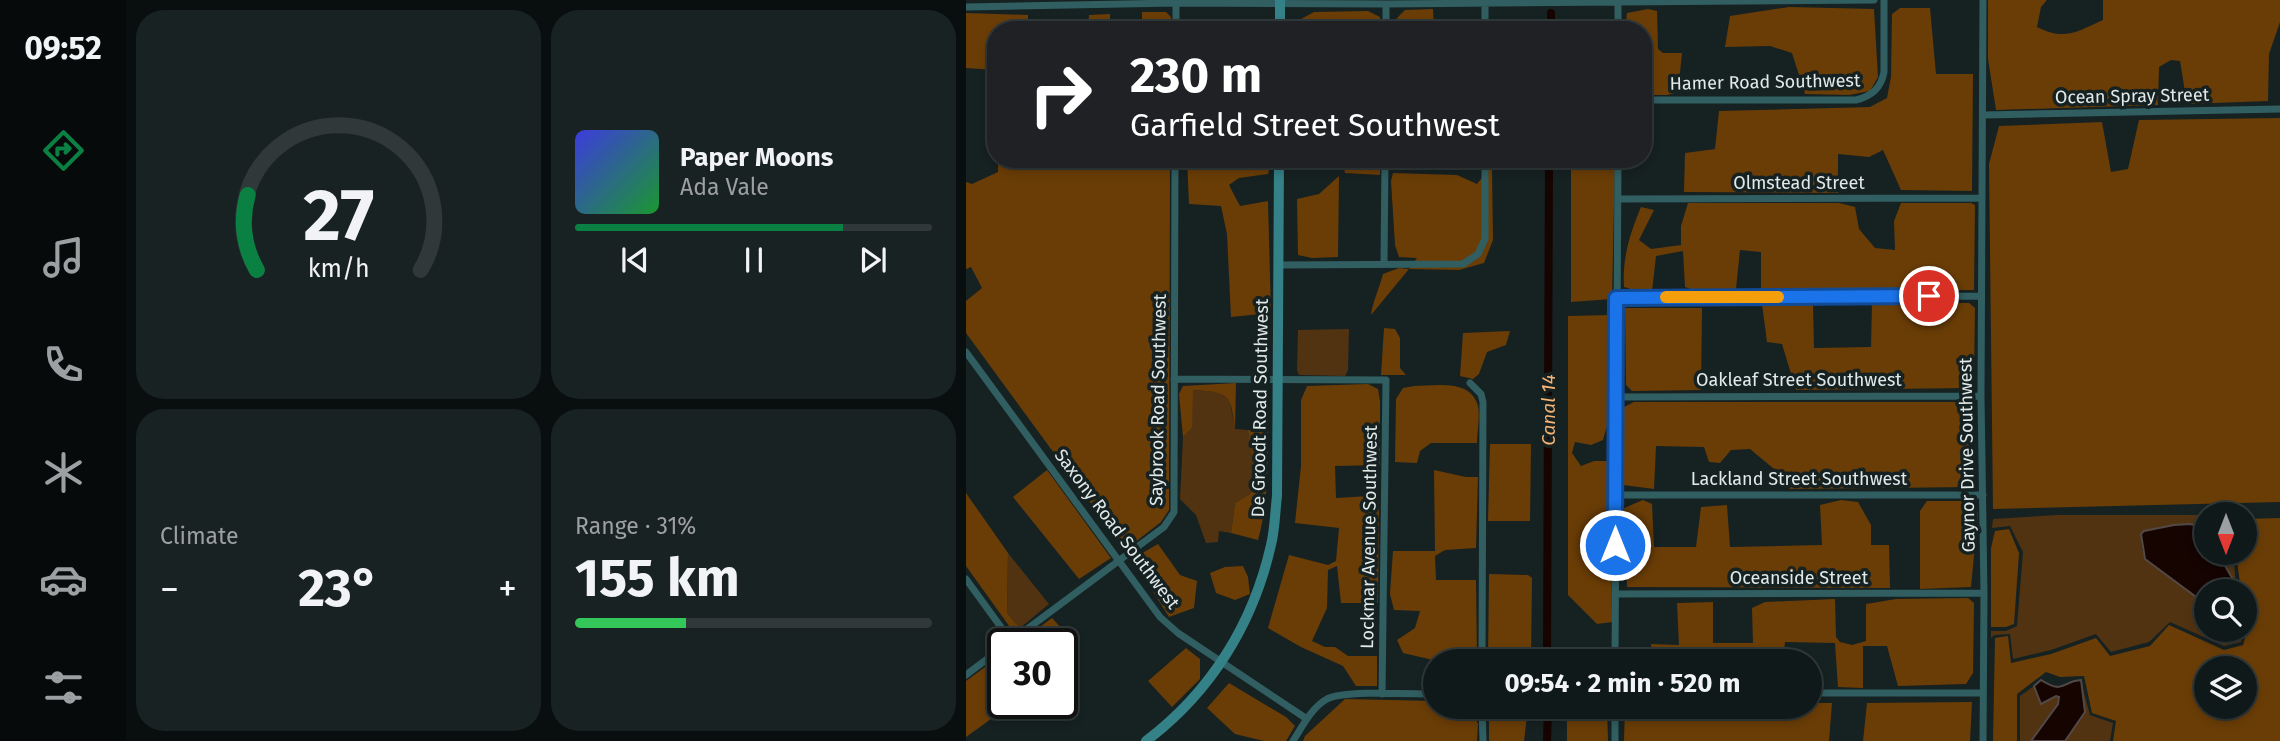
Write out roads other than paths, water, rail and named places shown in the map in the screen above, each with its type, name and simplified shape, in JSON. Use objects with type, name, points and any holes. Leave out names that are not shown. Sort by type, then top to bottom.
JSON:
[{"type":"street","points":[[966,7],[1280,1],[1386,4],[1874,0]]},
{"type":"street","name":"Hamer Road Southwest","points":[[1652,100],[1856,100],[1867,97],[1876,91],[1884,72],[1884,0]]},
{"type":"street","name":"Gaynor Drive Southwest","points":[[1983,0],[1983,741]]},
{"type":"street","points":[[1280,1],[1280,21]]},
{"type":"street","points":[[1485,2],[1485,21]]},
{"type":"street","points":[[1618,2],[1618,21]]},
{"type":"street","points":[[1175,21],[1176,3]]},
{"type":"street","points":[[1386,4],[1386,21]]},
{"type":"street","name":"Ocean Spray Street","points":[[1984,115],[2280,109]]},
{"type":"street","name":"Saybrook Road Southwest","points":[[1029,628],[1164,527],[1174,512],[1175,168]]},
{"type":"street","name":"De Groodt Road Southwest","points":[[1146,741],[1181,713],[1222,663],[1240,633],[1260,586],[1272,542],[1277,496],[1279,168]]},
{"type":"street","points":[[1384,264],[1385,168]]},
{"type":"street","points":[[1279,265],[1463,264],[1478,254],[1485,239],[1485,168]]},
{"type":"street","points":[[1615,649],[1618,168]]},
{"type":"street","name":"Olmstead Street","points":[[1618,199],[1981,198]]},
{"type":"street","points":[[1616,298],[1981,296]]},
{"type":"street","name":"Saxony Road Southwest","points":[[966,352],[1160,617],[1178,633],[1307,719]]},
{"type":"street","points":[[1174,379],[1278,379]]},
{"type":"street","name":"Lockmar Avenue Southwest","points":[[1278,379],[1386,380],[1382,694]]},
{"type":"street","points":[[1470,383],[1481,394],[1483,402],[1482,649]]},
{"type":"street","name":"Oakleaf Street Southwest","points":[[1616,397],[1981,396]]},
{"type":"street","name":"Lackland Street Southwest","points":[[1616,495],[1983,495]]},
{"type":"street","points":[[966,579],[999,628]]},
{"type":"street","name":"Oceanside Street","points":[[1615,594],[1984,593]]},
{"type":"street","points":[[966,675],[987,659]]},
{"type":"street","points":[[1822,693],[1983,693]]},
{"type":"street","points":[[1293,741],[1307,719],[1325,700],[1341,695],[1423,694]]},
{"type":"street","points":[[1482,719],[1483,741]]},
{"type":"street","points":[[1615,719],[1615,741]]},
{"type":"waterway","name":"Canal 14","points":[[1551,13],[1551,21]]},
{"type":"waterway","name":"Canal 14","points":[[1547,649],[1549,168]]},
{"type":"waterway","name":"Canal 14","points":[[1547,741],[1548,719]]}]
